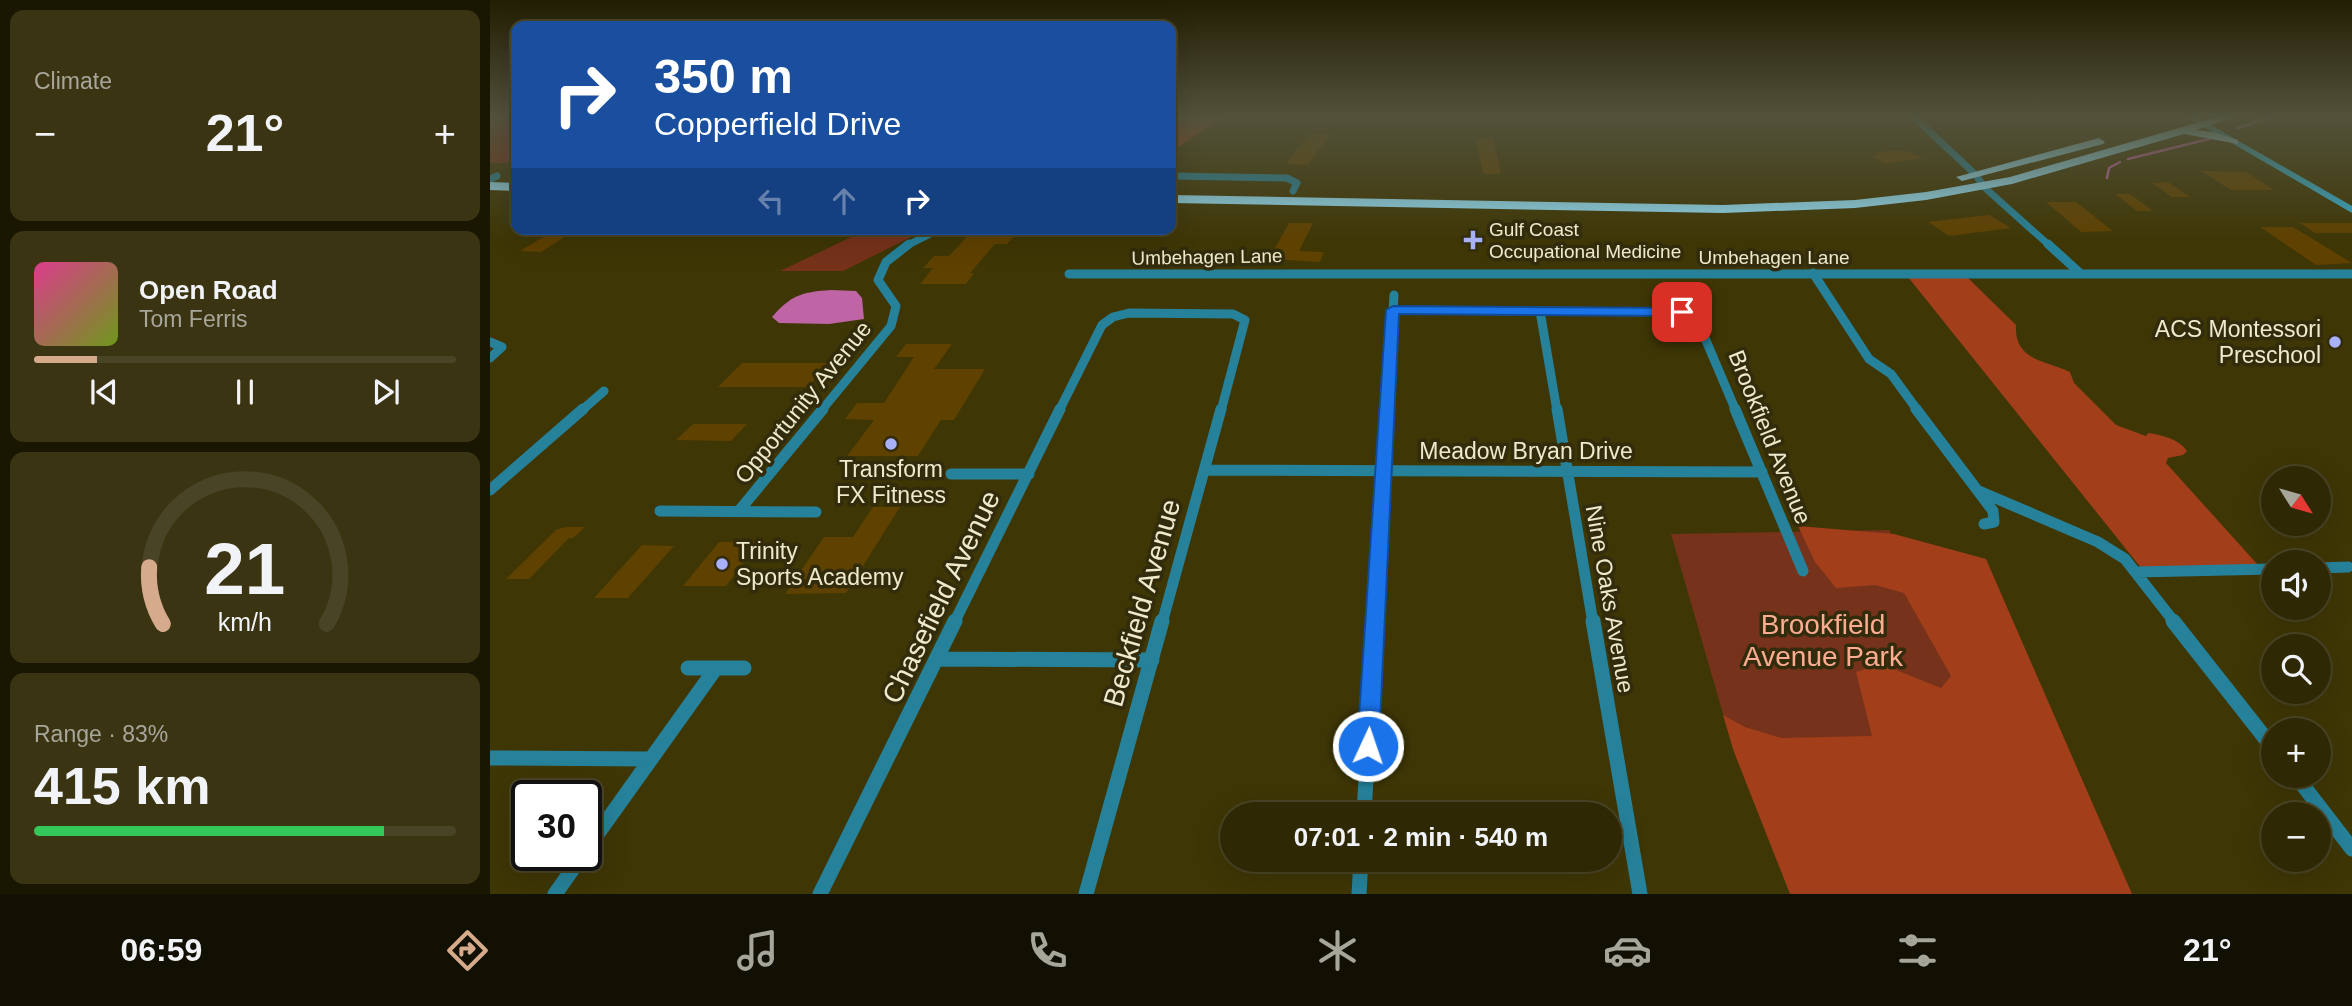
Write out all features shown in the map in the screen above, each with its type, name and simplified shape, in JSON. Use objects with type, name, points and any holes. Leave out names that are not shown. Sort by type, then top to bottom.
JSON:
[{"type":"highway","points":[[1176,199],[1785,208],[1878,201],[1980,181],[2047,159]]},
{"type":"highway","points":[[2012,180],[2071,159]]},
{"type":"highway","points":[[1176,189],[1775,197],[2012,180],[2085,159]]},
{"type":"highway","points":[[492,179],[511,177]]},
{"type":"highway","points":[[492,179],[511,185]]},
{"type":"highway","points":[[1357,202],[1532,202],[1541,201],[1542,195]]},
{"type":"main road","points":[[2263,159],[2352,210]]},
{"type":"street","points":[[1957,159],[2081,274]]},
{"type":"street","points":[[1176,176],[1287,178],[1297,183],[1293,191]]},
{"type":"street","name":"Opportunity Avenue","points":[[738,512],[891,326],[898,312],[896,302],[878,280],[880,270],[889,258],[929,235]]},
{"type":"street","points":[[1813,273],[1869,359],[1891,374],[1993,511],[1994,522],[1984,524]]},
{"type":"street","name":"Umbehagen Lane","points":[[1069,274],[2352,274]]},
{"type":"street","points":[[1365,802],[1394,295]]},
{"type":"street","points":[[1393,310],[1540,311]]},
{"type":"street","name":"Brookfield Avenue","points":[[1540,311],[1677,312],[1699,320],[1803,571]]},
{"type":"street","name":"Nine Oaks Avenue","points":[[1540,311],[1640,894]]},
{"type":"street","name":"Beckfield Avenue","points":[[1086,894],[1245,325],[1245,320],[1240,317],[1224,313],[1129,313],[1105,321]]},
{"type":"street","name":"Chasefield Avenue","points":[[820,894],[1105,321]]},
{"type":"street","points":[[490,358],[500,350],[495,343]]},
{"type":"street","points":[[490,490],[604,391]]},
{"type":"street","name":"Meadow Bryan Drive","points":[[1205,470],[1762,472]]},
{"type":"street","points":[[951,474],[1029,474]]},
{"type":"street","points":[[1979,491],[2098,542],[2125,559],[2261,732]]},
{"type":"street","points":[[660,511],[816,512]]},
{"type":"street","points":[[2331,568],[2348,567]]},
{"type":"street","points":[[2137,572],[2261,569]]},
{"type":"street","points":[[937,659],[1152,660]]},
{"type":"street","points":[[688,668],[744,668]]},
{"type":"street","points":[[602,828],[716,668]]},
{"type":"street","points":[[490,758],[651,759]]},
{"type":"street","points":[[2305,788],[2352,849]]},
{"type":"street","points":[[555,894],[571,871]]},
{"type":"street","points":[[1359,894],[1360,872]]},
{"type":"green space","points":[[490,159],[511,159],[511,163],[490,163]]},
{"type":"green space","points":[[855,235],[915,235],[843,271],[780,271]]},
{"type":"green space","name":"Brookfield Avenue Park","points":[[1889,530],[2006,746],[1734,752],[1671,534]]},
{"type":"shaded area","points":[[1908,277],[1967,277],[2016,325],[2020,346],[2026,353],[2070,372],[2074,383],[2116,425],[2146,436],[2148,433],[2164,436],[2179,443],[2187,451],[2183,455],[2168,458],[2166,463],[2258,565],[2142,569]]},
{"type":"shaded area","points":[[856,291],[862,298],[864,319],[829,324],[779,323],[772,317],[791,299],[812,292]]},
{"type":"shaded area","points":[[1798,526],[1894,534],[1986,559],[2132,894],[1790,894],[1734,752],[1723,715],[1745,727],[1781,738],[1872,736],[1856,672],[1881,664],[1941,688],[1951,676],[1904,593],[1875,585],[1836,588],[1815,562]]},
{"type":"building","points":[[1290,159],[1313,159],[1308,165],[1286,164]]},
{"type":"building","points":[[1480,159],[1498,159],[1501,174],[1483,174]]},
{"type":"building","points":[[1876,159],[1918,159],[1885,164]]},
{"type":"building","points":[[2201,171],[2246,172],[2274,190],[2231,190]]},
{"type":"building","points":[[2168,182],[2190,197],[2172,197],[2152,183]]},
{"type":"building","points":[[2115,194],[2130,194],[2153,211],[2137,211]]},
{"type":"building","points":[[2046,202],[2076,202],[2113,231],[2081,232]]},
{"type":"building","points":[[1989,215],[2011,228],[1949,236],[1928,222]]},
{"type":"building","points":[[1289,223],[1313,223],[1299,251],[1324,252],[1320,262],[1269,259]]},
{"type":"building","points":[[2300,223],[2352,223],[2352,233],[2315,233]]},
{"type":"building","points":[[2260,227],[2293,227],[2352,263],[2316,265]]},
{"type":"building","points":[[547,235],[568,235],[541,252],[520,251]]},
{"type":"building","points":[[968,235],[1015,235],[1007,244],[995,244],[970,273],[974,273],[966,284],[920,284],[933,268],[923,268],[934,256],[949,256]]},
{"type":"building","points":[[906,344],[952,344],[934,369],[985,369],[954,420],[941,420],[918,456],[847,456],[874,420],[845,419],[857,403],[884,403],[914,357],[896,357]]},
{"type":"building","points":[[742,363],[829,363],[808,387],[718,387]]},
{"type":"building","points":[[693,424],[747,424],[731,441],[676,440]]},
{"type":"building","points":[[873,507],[900,507],[846,593],[785,594],[824,537],[853,537]]},
{"type":"building","points":[[585,527],[573,538],[569,538],[529,579],[506,579],[557,529]]},
{"type":"building","name":"Trinity Sports Academy","points":[[719,542],[760,542],[726,586],[683,586]]},
{"type":"building","points":[[642,545],[674,546],[628,598],[594,598]]},
{"type":"waterway","points":[[2107,178],[2109,168],[2120,162]]},
{"type":"place","name":"Gulf Coast Occupational Medicine","points":[[1473,240]]},
{"type":"place","name":"ACS Montessori Preschool","points":[[2335,342]]},
{"type":"place","name":"Transform FX Fitness","points":[[891,444]]},
{"type":"place","name":"Trinity Sports Academy","points":[[722,564]]},
{"type":"route","points":[[1368,746],[1393,310],[1682,312]]}]
